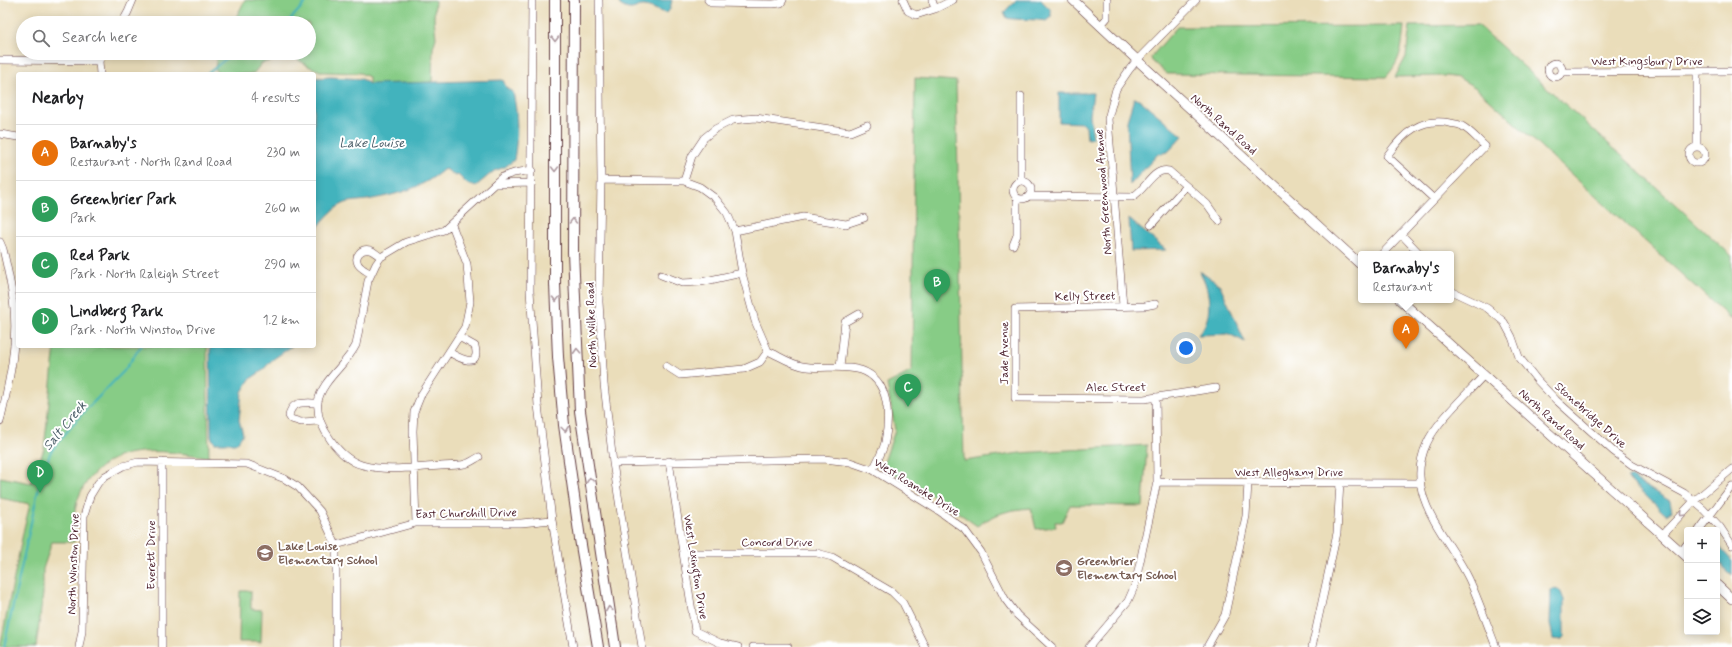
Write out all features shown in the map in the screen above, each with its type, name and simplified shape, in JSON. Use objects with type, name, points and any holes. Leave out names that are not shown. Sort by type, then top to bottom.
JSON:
[{"type":"highway","points":[[555,0],[555,284],[558,357],[567,448],[598,647]]},
{"type":"highway","points":[[574,0],[572,252],[580,411],[615,647]]},
{"type":"main road","name":"North Rand Road","points":[[1073,0],[1358,262]]},
{"type":"main road","name":"North Rand Road","points":[[1403,303],[1684,554]]},
{"type":"main road","points":[[1720,588],[1732,599]]},
{"type":"street","points":[[126,16],[133,0]]},
{"type":"street","points":[[532,0],[532,183],[530,291],[538,405],[552,520],[573,647]]},
{"type":"street","name":"North Wilke Road","points":[[599,0],[601,180],[599,302],[604,384],[613,463],[642,647]]},
{"type":"street","points":[[708,0],[711,3],[773,4],[782,3],[783,0]]},
{"type":"street","points":[[903,0],[908,12],[913,15],[935,9],[953,0]]},
{"type":"street","points":[[932,0],[935,9]]},
{"type":"street","points":[[1100,26],[1107,18],[1107,0]]},
{"type":"street","name":"North Greenwood Avenue","points":[[1123,306],[1108,119],[1116,89],[1137,60],[1196,0]]},
{"type":"street","points":[[0,60],[99,61],[100,72]]},
{"type":"street","points":[[1697,71],[1697,147]]},
{"type":"street","name":"West Kingsbury Drive","points":[[1562,72],[1732,71]]},
{"type":"street","points":[[1021,96],[1021,181]]},
{"type":"street","points":[[684,181],[692,156],[704,138],[715,129],[733,120],[756,118],[850,132],[867,125]]},
{"type":"street","points":[[1385,251],[1485,146],[1462,126],[1434,121],[1425,122],[1410,131],[1386,156],[1434,199]]},
{"type":"street","points":[[0,134],[16,137]]},
{"type":"street","points":[[479,457],[466,464],[380,468],[362,465],[350,459],[336,446],[322,427],[319,420],[318,403],[323,389],[352,354],[356,345],[371,274],[381,257],[401,245],[444,230],[452,225],[497,184],[502,177],[532,170]]},
{"type":"street","points":[[1017,198],[1025,199],[1029,196],[1132,197],[1138,194],[1158,171],[1164,170],[1169,171],[1207,204],[1220,222]]},
{"type":"street","points":[[601,180],[684,181],[700,187],[715,198],[727,213],[735,231],[742,273],[755,321],[768,351],[802,366],[840,367],[861,370],[875,378],[883,388],[887,403],[887,422],[884,443],[873,470]]},
{"type":"street","points":[[1013,245],[1017,235],[1017,198],[1014,195],[1013,189],[1016,184],[1021,181],[1026,182],[1030,187],[1029,196]]},
{"type":"street","points":[[497,184],[532,183]]},
{"type":"street","points":[[1151,225],[1186,186]]},
{"type":"street","points":[[735,231],[803,217],[846,224],[864,218]]},
{"type":"street","points":[[416,523],[413,431],[414,412],[421,395],[460,337],[465,327],[470,302],[467,264],[452,225]]},
{"type":"street","points":[[1401,234],[1417,251]]},
{"type":"street","points":[[0,242],[3,249],[14,301],[14,336],[9,378],[0,422]]},
{"type":"street","points":[[371,274],[361,268],[357,259],[358,255],[361,251],[371,250],[381,257]]},
{"type":"street","points":[[661,275],[682,283],[701,282],[742,273]]},
{"type":"street","name":"Stonebridge Drive","points":[[1454,292],[1487,308],[1504,322],[1520,357],[1537,380],[1556,400],[1613,451],[1632,465],[1684,493],[1720,527],[1732,545]]},
{"type":"street","name":"Kelly Street","points":[[1015,309],[1155,304]]},
{"type":"street","name":"Jade Avenue","points":[[1015,309],[1015,398]]},
{"type":"street","points":[[840,367],[845,322],[859,314]]},
{"type":"street","points":[[449,352],[464,361],[474,359],[476,355],[475,346],[460,337]]},
{"type":"street","points":[[666,366],[680,375],[744,369],[760,362],[768,351]]},
{"type":"street","points":[[1484,375],[1437,427],[1427,442],[1422,458],[1420,484],[1427,510],[1469,579],[1496,647]]},
{"type":"street","name":"Alec Street","points":[[1015,398],[1144,399],[1216,388]]},
{"type":"street","points":[[1089,647],[1128,601],[1135,584],[1157,482],[1156,397]]},
{"type":"street","points":[[318,403],[294,405],[291,407],[290,416],[291,419],[301,422],[319,420]]},
{"type":"street","name":"West Roanoke Drive","points":[[613,463],[824,459],[850,462],[873,470],[939,511],[964,529],[981,552],[1009,604],[1017,615],[1052,647]]},
{"type":"street","name":"West Lexington Drive","points":[[669,461],[695,631],[720,643],[738,647]]},
{"type":"street","name":"North Winston Drive","points":[[79,647],[82,631],[84,516],[90,496],[98,483],[105,476],[123,466],[138,462],[247,464],[273,473],[298,487],[310,498],[320,511],[336,545]]},
{"type":"street","name":"Everett Drive","points":[[162,462],[162,647]]},
{"type":"street","points":[[1662,535],[1694,502],[1732,469]]},
{"type":"street","name":"West Alleghany Drive","points":[[1157,482],[1420,484]]},
{"type":"street","points":[[1207,647],[1225,615],[1246,516],[1248,483]]},
{"type":"street","points":[[1312,647],[1337,533],[1340,484]]},
{"type":"street","points":[[1702,527],[1732,486]]},
{"type":"street","name":"East Churchill Drive","points":[[336,545],[416,523],[521,523],[552,520]]},
{"type":"street","points":[[336,545],[336,647]]},
{"type":"street","name":"Concord Drive","points":[[683,553],[817,553],[832,557],[892,592],[902,603],[925,647]]},
{"type":"street","points":[[753,647],[788,647]]},
{"type":"green space","points":[[245,0],[435,0],[434,18],[436,38],[433,48],[432,82],[369,85],[369,77],[360,73],[323,72],[310,67],[299,60],[316,60],[316,16],[237,16]]},
{"type":"green space","points":[[1478,25],[1732,256],[1732,320],[1476,88],[1459,78],[1446,76],[1395,77],[1406,57],[1410,26]]},
{"type":"green space","points":[[1404,26],[1398,59],[1386,77],[1167,74],[1152,61],[1151,57],[1177,27]]},
{"type":"green space","points":[[216,60],[275,60],[262,63],[255,72],[216,72],[215,67]]},
{"type":"green space","points":[[915,78],[956,81],[964,461],[1020,453],[1147,445],[1143,506],[1070,505],[1062,522],[1055,522],[1056,527],[1036,529],[1031,508],[1002,513],[977,526],[931,495],[882,468],[895,430],[887,384],[912,371]]},
{"type":"green space","points":[[55,348],[207,348],[209,457],[162,452],[133,453],[114,459],[97,471],[90,478],[79,496],[74,515],[74,542],[52,542],[43,569],[43,594],[36,647],[0,647],[30,504],[0,498],[0,477],[31,483],[44,449]]},
{"type":"green space","points":[[240,591],[251,591],[251,609],[262,610],[261,642],[239,642]]},
{"type":"water","points":[[618,0],[672,0],[670,9],[667,13],[645,6],[631,9],[624,8],[620,5]]},
{"type":"water","points":[[1016,0],[1041,0],[1051,10],[1051,17],[1046,21],[1007,18],[1004,12]]},
{"type":"water","name":"Lake Louise","points":[[331,77],[362,79],[369,84],[503,80],[507,89],[513,92],[516,109],[517,134],[514,160],[505,167],[494,171],[476,186],[467,184],[458,175],[455,176],[446,169],[417,187],[377,198],[345,203],[330,213],[316,231],[316,78]]},
{"type":"water","points":[[1059,93],[1093,93],[1090,115],[1093,138],[1087,139],[1086,126],[1082,123],[1059,122]]},
{"type":"water","points":[[1134,98],[1139,99],[1183,136],[1168,152],[1158,154],[1130,185],[1127,121]]},
{"type":"water","points":[[1129,219],[1166,250],[1131,251]]},
{"type":"water","points":[[1199,271],[1220,285],[1245,342],[1229,334],[1198,335],[1205,324],[1209,309],[1207,289]]},
{"type":"water","points":[[210,348],[289,348],[272,360],[262,371],[250,379],[242,392],[239,420],[243,434],[237,443],[215,443],[211,437]]},
{"type":"water","points":[[1630,477],[1670,501],[1672,511],[1666,515],[1627,478]]},
{"type":"water","points":[[1720,547],[1732,561],[1732,575],[1720,564]]},
{"type":"water","points":[[1553,589],[1560,590],[1564,600],[1564,637],[1561,640],[1553,639],[1550,623],[1551,591]]},
{"type":"waterway","points":[[293,16],[308,0]]},
{"type":"waterway","points":[[210,72],[224,60]]},
{"type":"waterway","name":"Salt Creek","points":[[4,647],[41,477],[51,451],[80,416],[124,371],[140,348]]},
{"type":"place","name":"Greenbrier Park","points":[[937,302]]},
{"type":"place","name":"Barnaby's","points":[[1406,349]]},
{"type":"place","name":"Red Park","points":[[908,407]]},
{"type":"place","name":"Lindberg Park","points":[[40,493]]},
{"type":"place","name":"Lake Louise Elementary School","points":[[265,553]]},
{"type":"place","name":"Greenbrier Elementary School","points":[[1064,568]]}]
